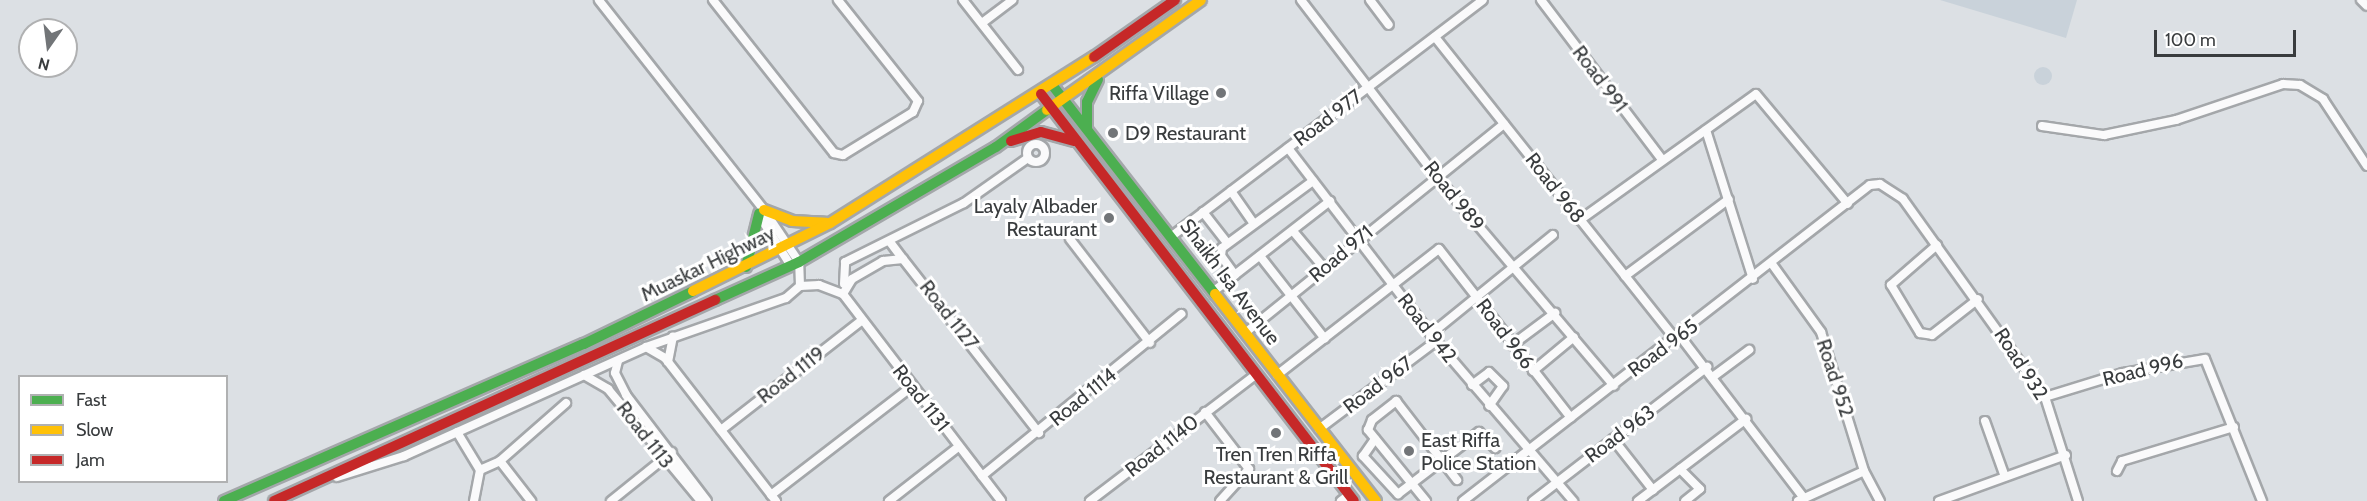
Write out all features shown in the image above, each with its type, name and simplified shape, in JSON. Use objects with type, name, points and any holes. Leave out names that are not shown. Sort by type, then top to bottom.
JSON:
[{"type":"main road","name":"Muaskar Highway","points":[[224,501],[746,267],[830,223],[1041,94],[1175,0]]},
{"type":"main road","points":[[1200,1],[1211,0]]},
{"type":"main road","name":"Muaskar Highway","points":[[274,501],[795,264],[996,147],[1101,75],[1200,1]]},
{"type":"main road","points":[[1086,129],[1089,94],[1101,75]]},
{"type":"main road","name":"Shaikh Isa Avenue","points":[[1053,86],[1376,501]]},
{"type":"main road","name":"Shaikh Isa Avenue","points":[[1041,94],[1348,499]]},
{"type":"main road","points":[[996,147],[1041,132],[1075,141]]},
{"type":"main road","points":[[746,267],[760,210],[792,221],[830,223]]},
{"type":"main road","points":[[240,501],[255,488]]},
{"type":"street","points":[[599,0],[760,210],[795,264],[800,286]]},
{"type":"street","points":[[713,0],[839,156],[913,112],[918,101],[838,0]]},
{"type":"street","points":[[963,0],[1018,70]]},
{"type":"street","points":[[982,23],[1012,0]]},
{"type":"street","name":"Road 989","points":[[1301,0],[1436,176],[1555,313],[1614,386]]},
{"type":"street","points":[[1370,0],[1389,25]]},
{"type":"street","name":"Road 977","points":[[1172,236],[1483,0]]},
{"type":"street","name":"Road 991","points":[[1541,0],[1661,158]]},
{"type":"street","points":[[2361,0],[2367,6]]},
{"type":"street","name":"Road 968","points":[[1435,37],[1625,276],[1678,338],[1707,367],[1746,419],[1800,499]]},
{"type":"street","points":[[2042,126],[2104,135],[2176,120],[2283,84],[2300,85],[2323,99],[2367,166]]},
{"type":"street","points":[[1580,220],[1661,158],[1706,130],[1756,94],[1848,204]]},
{"type":"street","name":"Road 971","points":[[1245,333],[1436,176],[1504,124]]},
{"type":"street","points":[[1706,130],[1753,279]]},
{"type":"street","name":"Road 942","points":[[1288,148],[1431,334],[1526,452],[1573,501]]},
{"type":"street","points":[[319,482],[384,464],[646,347],[786,298],[800,286],[819,285],[843,294],[845,262],[890,242],[964,203],[1028,158]]},
{"type":"street","points":[[1235,274],[1221,256],[1227,243],[1313,181]]},
{"type":"street","name":"Road 932","points":[[1862,192],[1870,185],[1889,187],[1978,299],[2044,397],[2067,455],[2078,501]]},
{"type":"street","points":[[1231,191],[1254,224]]},
{"type":"street","name":"Road 965","points":[[1466,500],[1570,418],[1678,338],[1862,192]]},
{"type":"street","points":[[1625,276],[1729,199]]},
{"type":"street","points":[[1214,291],[1329,201]]},
{"type":"street","points":[[1203,212],[1227,243]]},
{"type":"street","points":[[1293,231],[1324,268]]},
{"type":"street","points":[[1431,334],[1479,299],[1553,235]]},
{"type":"street","points":[[1070,239],[1150,343]]},
{"type":"street","name":"Road 1127","points":[[890,242],[1039,433]]},
{"type":"street","points":[[1937,245],[1891,285],[1920,333],[1932,335],[1978,299]]},
{"type":"street","name":"Road 966","points":[[1394,286],[1439,249],[1570,418]]},
{"type":"street","points":[[1260,256],[1289,297],[1325,339]]},
{"type":"street","points":[[844,284],[884,261],[903,259]]},
{"type":"street","name":"Road 952","points":[[1772,264],[1821,332],[1864,471],[1880,501]]},
{"type":"street","points":[[1277,375],[1394,286]]},
{"type":"street","name":"Road 1131","points":[[843,294],[911,387],[1001,501]]},
{"type":"street","points":[[1512,345],[1555,313]]},
{"type":"street","name":"Road 1114","points":[[982,476],[1150,343],[1181,314]]},
{"type":"street","name":"Road 1119","points":[[721,430],[861,321]]},
{"type":"street","points":[[668,362],[673,336]]},
{"type":"street","points":[[1533,370],[1574,337]]},
{"type":"street","name":"Road 967","points":[[1319,429],[1437,341]]},
{"type":"street","points":[[646,347],[668,362],[773,498],[911,387]]},
{"type":"street","points":[[1714,376],[1749,350]]},
{"type":"street","name":"Road 996","points":[[2044,397],[2123,373],[2205,359],[2262,501]]},
{"type":"street","name":"Road 1113","points":[[618,361],[618,384],[672,452],[707,501]]},
{"type":"street","name":"Road 963","points":[[1533,501],[1707,367]]},
{"type":"street","points":[[1472,385],[1489,372],[1503,386],[1489,406]]},
{"type":"street","name":"Road 1113","points":[[584,375],[608,389],[662,460],[701,501]]},
{"type":"street","name":"Road 1140","points":[[1090,501],[1254,376]]},
{"type":"street","points":[[1426,501],[1375,439],[1368,424],[1396,401],[1457,480]]},
{"type":"street","points":[[480,470],[500,461],[566,403]]},
{"type":"street","name":"Road 1140","points":[[1205,412],[1247,460],[1248,476],[1222,500]]},
{"type":"street","points":[[1638,501],[1746,419]]},
{"type":"street","points":[[1985,421],[2005,477]]},
{"type":"street","points":[[2117,471],[2122,461],[2234,427]]},
{"type":"street","points":[[457,432],[480,470],[474,501]]},
{"type":"street","points":[[1375,439],[1364,456],[1392,492],[1414,486],[1479,432],[1495,448]]},
{"type":"street","points":[[1613,439],[1653,490]]},
{"type":"street","points":[[889,501],[958,447]]},
{"type":"street","points":[[611,501],[672,452]]},
{"type":"street","points":[[1939,501],[2067,455]]},
{"type":"street","points":[[500,461],[531,501]]},
{"type":"street","points":[[1680,469],[1700,489],[1685,501]]},
{"type":"street","points":[[1800,499],[1864,471]]},
{"type":"shaded area","points":[[1940,0],[2077,0],[2066,38]]},
{"type":"shaded area","points":[[2043,67],[2049,70],[2052,76],[2049,82],[2043,85],[2037,82],[2034,76],[2037,70]]},
{"type":"traffic: fast","points":[[1087,129],[1087,102],[1098,79]]},
{"type":"traffic: fast","points":[[1053,86],[1215,294]]},
{"type":"traffic: fast","points":[[715,300],[799,262],[996,147],[1047,110]]},
{"type":"traffic: fast","points":[[746,267],[759,214]]},
{"type":"traffic: fast","points":[[224,501],[584,344],[693,291]]},
{"type":"traffic: slow","points":[[1047,110],[1201,0]]},
{"type":"traffic: slow","points":[[693,291],[830,223],[1094,57]]},
{"type":"traffic: slow","points":[[764,210],[792,221],[826,223]]},
{"type":"traffic: slow","points":[[1215,294],[1376,501]]},
{"type":"traffic: jam","points":[[1094,57],[1175,0]]},
{"type":"traffic: jam","points":[[1041,94],[1354,501]]},
{"type":"traffic: jam","points":[[1011,141],[1041,132],[1075,141]]},
{"type":"traffic: jam","points":[[274,501],[715,300]]},
{"type":"place","name":"Riffa Village","points":[[1221,93]]},
{"type":"place","name":"D9 Restaurant","points":[[1113,133]]},
{"type":"place","name":"Layaly Albader Restaurant","points":[[1109,218]]},
{"type":"place","name":"Tren Tren Riffa Restaurant & Grill","points":[[1276,433]]},
{"type":"place","name":"East Riffa Police Station","points":[[1409,451]]}]
